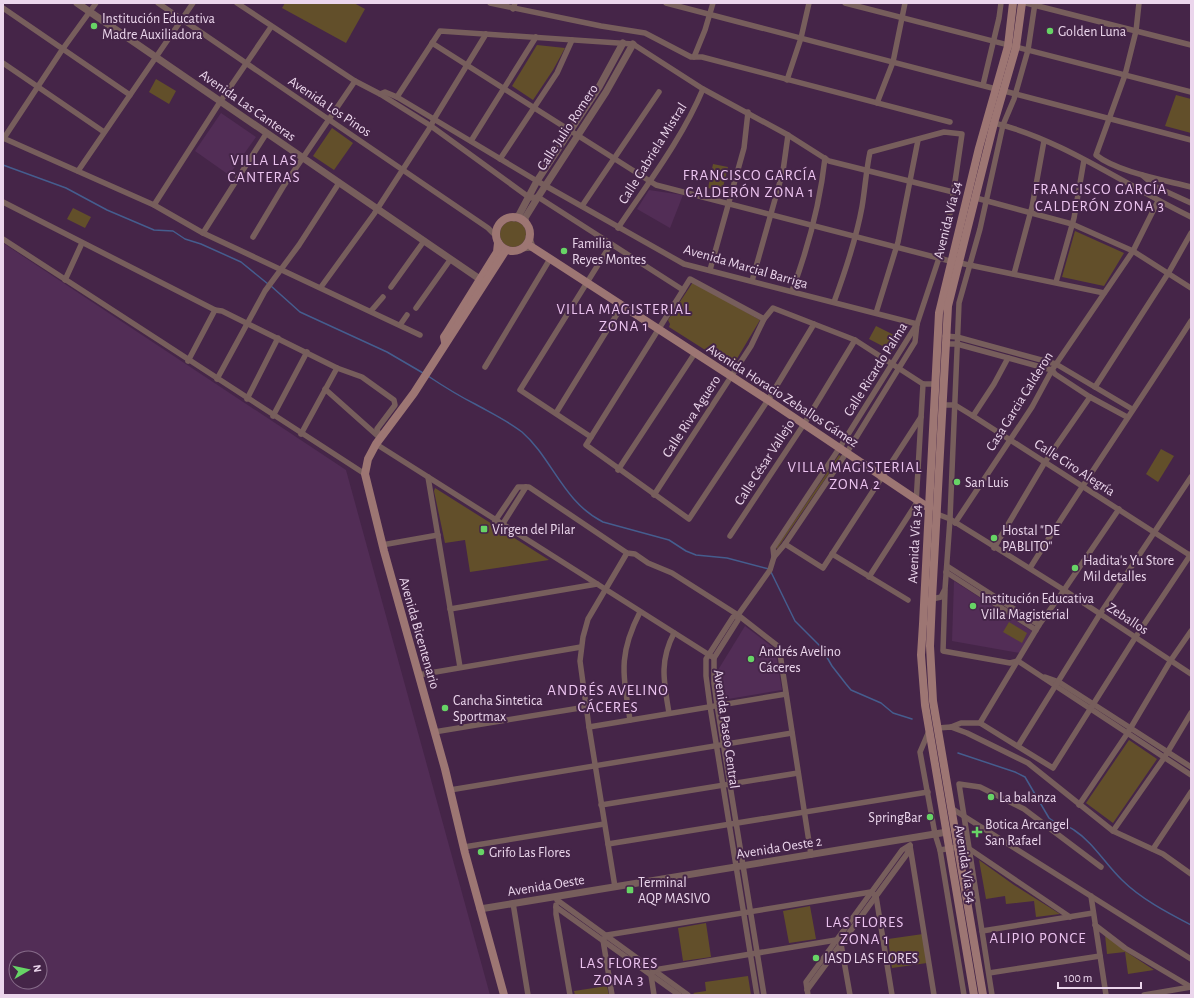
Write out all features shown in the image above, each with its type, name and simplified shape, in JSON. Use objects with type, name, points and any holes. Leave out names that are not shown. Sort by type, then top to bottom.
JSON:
[{"type":"main road","name":"Avenida Vía 54","points":[[974,995],[954,848],[951,808],[934,729],[925,705],[921,655],[939,313],[950,261],[980,142],[1008,46],[1013,3]]},
{"type":"main road","name":"Avenida Vía 54","points":[[983,995],[954,848],[947,832],[934,729],[931,675],[932,599],[948,306],[994,123],[1016,47],[1022,3]]},
{"type":"main road","points":[[514,218],[526,224],[529,237],[522,248],[517,250],[506,250],[497,236],[502,222],[514,218]]},
{"type":"main road","name":"Avenida Bicentenario","points":[[482,281],[497,252],[497,236]]},
{"type":"main road","name":"Avenida Horacio Zeballos Gámez","points":[[532,247],[732,376],[929,508]]},
{"type":"main road","name":"Avenida Bicentenario","points":[[504,995],[480,909],[450,790],[382,545],[365,474],[368,459],[378,441],[432,366],[445,342],[444,337],[482,281],[506,250]]},
{"type":"street","name":"Avenida Las Canteras","points":[[77,3],[302,159],[378,208],[482,281]]},
{"type":"street","points":[[96,3],[62,50],[4,138],[154,205],[203,233],[321,287],[420,335]]},
{"type":"street","name":"Avenida Los Pinos","points":[[158,3],[488,228],[497,236]]},
{"type":"street","points":[[78,171],[193,3]]},
{"type":"street","points":[[237,3],[355,81],[380,94],[431,126],[530,198],[538,197],[683,290]]},
{"type":"street","points":[[490,3],[514,6],[601,26],[645,33],[694,57],[702,57],[950,122]]},
{"type":"street","points":[[667,3],[983,85],[996,90]]},
{"type":"street","points":[[694,57],[713,3]]},
{"type":"street","points":[[787,80],[801,38],[809,3]]},
{"type":"street","points":[[845,3],[1191,92]]},
{"type":"street","points":[[877,103],[893,62],[905,3]]},
{"type":"street","points":[[983,85],[1000,18],[1001,3]]},
{"type":"street","points":[[1026,3],[1035,4],[1191,45]]},
{"type":"street","points":[[1139,3],[1136,31],[1125,75],[1096,155],[1123,168],[1140,174],[1191,186]]},
{"type":"street","points":[[1035,4],[1028,50],[1015,94],[1003,125],[980,229],[959,303],[943,651],[1010,663],[1018,661],[1045,677],[1059,682],[1191,767]]},
{"type":"street","points":[[3,8],[62,50],[130,95]]},
{"type":"street","points":[[154,205],[220,102],[272,27]]},
{"type":"street","points":[[397,98],[440,31],[633,44],[703,89],[748,112],[829,161],[953,192]]},
{"type":"street","points":[[321,287],[378,208],[431,126],[486,34]]},
{"type":"street","points":[[470,141],[505,89],[536,37]]},
{"type":"street","points":[[500,159],[557,73],[572,40]]},
{"type":"street","points":[[432,43],[578,134],[656,185],[950,261],[1104,293]]},
{"type":"street","name":"Calle Julio Romero","points":[[514,218],[520,215],[530,198],[537,181],[599,87],[623,43]]},
{"type":"street","name":"Calle Julio Romero","points":[[526,224],[525,218],[544,185],[606,92],[633,44]]},
{"type":"street","points":[[3,63],[104,132]]},
{"type":"street","points":[[253,237],[302,159],[330,120],[355,81]]},
{"type":"street","name":"Calle Gabriela Mistral","points":[[618,228],[693,113],[703,89]]},
{"type":"street","points":[[1004,91],[1191,140]]},
{"type":"street","name":"Avenida Marcial Barriga","points":[[380,94],[385,92],[397,98],[618,228],[684,264],[917,324]]},
{"type":"street","points":[[582,206],[659,92]]},
{"type":"street","points":[[710,270],[730,204],[744,148],[748,112]]},
{"type":"street","points":[[994,123],[1044,141],[1084,160],[1158,201],[1191,217]]},
{"type":"street","points":[[834,302],[855,237],[862,207],[866,170],[870,152],[944,132],[962,134],[953,192],[938,258],[917,324]]},
{"type":"street","points":[[203,233],[266,134]]},
{"type":"street","points":[[752,281],[772,215],[783,171],[788,135]]},
{"type":"street","points":[[876,313],[897,247],[918,140]]},
{"type":"street","points":[[1014,274],[1031,212],[1044,141]]},
{"type":"street","points":[[792,291],[813,226],[820,197],[825,158]]},
{"type":"street","points":[[1056,282],[1072,224],[1084,160]]},
{"type":"street","points":[[1140,174],[1156,187],[1191,203]]},
{"type":"street","points":[[217,379],[269,285],[339,183]]},
{"type":"street","points":[[976,198],[1072,224],[1132,251],[1169,272],[1191,288]]},
{"type":"street","name":"Casa Garcia Calderon","points":[[955,522],[1009,439],[1032,407],[1052,370],[1132,251],[1158,201]]},
{"type":"street","points":[[3,202],[215,310],[222,311],[248,323],[337,368],[362,377],[394,400],[395,405],[377,429],[378,441]]},
{"type":"street","points":[[1095,387],[1169,272],[1191,233]]},
{"type":"street","points":[[522,248],[532,247],[529,237]]},
{"type":"street","points":[[3,239],[188,361],[365,474]]},
{"type":"street","points":[[391,287],[424,241]]},
{"type":"street","points":[[65,280],[82,243]]},
{"type":"street","points":[[591,437],[520,390],[611,244]]},
{"type":"street","points":[[485,366],[550,259]]},
{"type":"street","points":[[416,308],[450,260]]},
{"type":"street","points":[[764,319],[690,279],[586,446],[689,519],[768,400],[814,324],[855,340],[923,384],[935,384]]},
{"type":"street","points":[[371,311],[383,297]]},
{"type":"street","points":[[556,413],[622,306]]},
{"type":"street","name":"Calle Riva Aguero","points":[[654,495],[751,346],[764,319],[774,308],[814,324]]},
{"type":"street","points":[[188,361],[215,310]]},
{"type":"street","points":[[400,325],[407,315]]},
{"type":"street","points":[[1030,568],[1081,486],[1191,321]]},
{"type":"street","name":"Calle Ricardo Palma","points":[[774,557],[785,544],[843,450],[892,364],[917,324]]},
{"type":"street","name":"Calle Ricardo Palma","points":[[774,557],[773,548],[900,368],[916,339],[917,324]]},
{"type":"street","points":[[945,340],[957,337],[1056,364],[1132,409]]},
{"type":"street","points":[[247,399],[278,338]]},
{"type":"street","name":"Calle César Vallejo","points":[[730,536],[804,424],[855,340]]},
{"type":"street","points":[[945,340],[1052,370],[1055,374],[1090,397],[1127,417]]},
{"type":"street","points":[[273,416],[307,352]]},
{"type":"street","points":[[618,470],[695,353]]},
{"type":"street","points":[[974,416],[1008,358]]},
{"type":"street","points":[[301,434],[324,389],[337,368]]},
{"type":"street","points":[[869,577],[916,504],[923,384]]},
{"type":"street","points":[[324,389],[378,441],[428,477],[495,521],[714,658]]},
{"type":"street","points":[[994,548],[1045,462],[1090,397]]},
{"type":"street","points":[[943,405],[955,405]]},
{"type":"street","name":"Calle Ciro Alegría","points":[[955,405],[1191,555]]},
{"type":"street","points":[[785,544],[823,568],[921,417]]},
{"type":"street","points":[[428,477],[460,667]]},
{"type":"street","points":[[1018,746],[1100,614],[1153,532],[1191,477]]},
{"type":"street","points":[[495,521],[518,487],[526,487],[627,553],[635,554],[648,563],[672,573],[738,615],[779,647],[811,855]]},
{"type":"street","points":[[502,525],[526,487]]},
{"type":"street","name":"Avenida Horacio Zeballos Gámez","points":[[929,508],[937,514]]},
{"type":"street","points":[[980,723],[1038,627],[1119,509]]},
{"type":"street","name":"Zeballos","points":[[937,514],[950,519],[994,548],[1030,568],[1191,674]]},
{"type":"street","points":[[382,545],[438,535]]},
{"type":"street","points":[[615,887],[581,672],[581,647],[588,619],[604,589],[627,553]]},
{"type":"street","points":[[832,554],[908,600]]},
{"type":"street","points":[[964,995],[940,850],[935,834],[920,752],[934,729],[951,727],[961,723],[980,723],[1053,768],[1135,638],[1191,555]]},
{"type":"street","points":[[738,615],[770,570],[774,557]]},
{"type":"street","points":[[946,569],[1038,627]]},
{"type":"street","points":[[450,609],[597,584]]},
{"type":"street","name":"Avenida Vía 54","points":[[932,599],[941,597],[945,589]]},
{"type":"street","points":[[630,720],[625,685],[624,655],[628,637],[640,612]]},
{"type":"street","name":"Avenida Paseo Central","points":[[739,866],[729,824],[716,746],[705,665],[708,655],[732,617],[738,615],[738,620],[714,658],[714,676],[716,705],[736,823],[743,913],[757,995]]},
{"type":"street","points":[[1079,805],[1127,734],[1171,660],[1191,631]]},
{"type":"street","points":[[669,713],[663,666],[666,650],[674,633]]},
{"type":"street","points":[[418,675],[581,647]]},
{"type":"street","points":[[1045,677],[1055,687],[1191,775]]},
{"type":"street","points":[[589,727],[786,694]]},
{"type":"street","points":[[434,732],[586,707]]},
{"type":"street","points":[[1112,831],[1164,758],[1191,713]]},
{"type":"street","points":[[951,727],[967,733],[1028,763],[1112,831],[1153,849],[1178,863],[1191,874]]},
{"type":"street","points":[[450,790],[792,733]]},
{"type":"street","points":[[601,805],[798,773]]},
{"type":"street","points":[[992,995],[959,784],[980,787],[1024,809],[1101,867]]},
{"type":"street","points":[[608,844],[928,792]]},
{"type":"street","points":[[1153,849],[1191,792]]},
{"type":"street","points":[[951,808],[1191,959]]},
{"type":"street","points":[[464,848],[604,824]]},
{"type":"street","name":"Avenida Oeste 2","points":[[615,887],[739,866],[909,842],[947,832]]},
{"type":"street","points":[[807,991],[806,982],[839,942],[909,842]]},
{"type":"street","points":[[909,842],[934,995]]},
{"type":"street","points":[[940,850],[968,848],[1070,917]]},
{"type":"street","points":[[739,866],[750,912],[764,995]]},
{"type":"street","name":"Avenida Oeste","points":[[480,909],[513,903],[556,898],[615,887]]},
{"type":"street","points":[[605,938],[743,913],[874,894]]},
{"type":"street","points":[[874,894],[892,995]]},
{"type":"street","points":[[1091,896],[1106,995]]},
{"type":"street","points":[[556,898],[570,995]]},
{"type":"street","points":[[556,898],[605,938],[612,995]]},
{"type":"street","points":[[513,903],[528,995]]},
{"type":"street","points":[[556,906],[688,995]]},
{"type":"street","points":[[982,931],[1093,913]]},
{"type":"street","points":[[1095,925],[1125,948],[1191,987]]},
{"type":"street","points":[[653,972],[756,953],[839,942]]},
{"type":"street","points":[[839,942],[850,995]]},
{"type":"street","points":[[989,974],[1100,956]]},
{"type":"street","points":[[653,972],[654,995]]},
{"type":"street","points":[[653,972],[679,995]]},
{"type":"street","points":[[1144,995],[1191,987]]},
{"type":"shaded area","points":[[285,3],[354,3],[365,9],[346,43],[282,8]]},
{"type":"shaded area","points":[[537,45],[565,48],[553,70],[533,100],[512,86]]},
{"type":"shaded area","points":[[156,79],[176,91],[169,104],[149,92]]},
{"type":"shaded area","points":[[1176,95],[1191,99],[1191,133],[1165,126]]},
{"type":"shaded area","points":[[221,113],[256,137],[229,175],[195,151]]},
{"type":"shaded area","points":[[332,128],[353,143],[334,170],[313,156]]},
{"type":"shaded area","points":[[713,164],[728,167],[722,191],[708,188]]},
{"type":"shaded area","points":[[649,190],[683,195],[670,228],[637,209]]},
{"type":"shaded area","points":[[73,208],[91,217],[85,228],[67,219]]},
{"type":"shaded area","points":[[513,221],[522,225],[526,234],[522,243],[513,247],[504,243],[500,234],[504,225]]},
{"type":"shaded area","points":[[1075,231],[1124,253],[1104,286],[1062,277]]},
{"type":"shaded area","points":[[3,243],[346,470],[490,995],[3,995]]},
{"type":"shaded area","points":[[693,282],[760,320],[732,367],[669,327],[670,324],[668,320]]},
{"type":"shaded area","points":[[876,326],[898,337],[892,351],[869,339]]},
{"type":"shaded area","points":[[1161,449],[1174,456],[1158,482],[1146,474]]},
{"type":"shaded area","points":[[839,455],[841,456],[777,549],[776,548]]},
{"type":"shaded area","points":[[435,488],[549,560],[470,572],[465,540],[445,543],[434,491]]},
{"type":"shaded area","name":"Institución Educativa Villa Magisterial","points":[[954,581],[1032,631],[1020,653],[952,641]]},
{"type":"shaded area","points":[[1009,622],[1027,633],[1022,643],[1003,632]]},
{"type":"shaded area","name":"Andrés Avelino Cáceres","points":[[745,626],[775,649],[782,690],[722,700],[718,670]]},
{"type":"shaded area","points":[[1129,740],[1157,759],[1113,823],[1086,803]]},
{"type":"shaded area","points":[[979,860],[1014,885],[1060,914],[1036,917],[1034,901],[1006,904],[1005,896],[986,899]]},
{"type":"shaded area","points":[[810,906],[816,939],[789,943],[783,911]]},
{"type":"shaded area","points":[[706,923],[711,957],[683,961],[678,928]]},
{"type":"shaded area","points":[[923,934],[927,963],[892,968],[888,939]]},
{"type":"shaded area","points":[[1105,935],[1125,951],[1154,970],[1128,974],[1125,952],[1107,954]]},
{"type":"shaded area","points":[[748,976],[751,995],[696,995],[693,993],[706,991],[705,982]]},
{"type":"shaded area","points":[[607,986],[609,995],[575,995],[574,991]]},
{"type":"waterway","points":[[3,165],[66,188],[107,210],[154,230],[173,231],[185,239],[201,244],[241,262],[268,284]]},
{"type":"waterway","points":[[271,286],[300,312],[387,352],[423,373]]},
{"type":"waterway","points":[[428,376],[522,432],[542,454],[568,492],[589,513],[603,522],[669,540],[686,551],[696,555],[727,558],[769,569]]},
{"type":"waterway","points":[[771,572],[795,621],[821,647],[832,666],[851,690],[881,703],[893,713],[912,719]]},
{"type":"waterway","points":[[958,753],[1015,772],[1025,777],[1049,818],[1071,828],[1088,841],[1129,887],[1146,899],[1191,925]]},
{"type":"place","name":"Institución Educativa Madre Auxiliadora","points":[[94,26]]},
{"type":"place","name":"Golden Luna","points":[[1050,31]]},
{"type":"place","name":"Familia Reyes Montes","points":[[564,251]]},
{"type":"place","name":"San Luis","points":[[957,482]]},
{"type":"place","name":"Virgen del Pilar","points":[[484,529]]},
{"type":"place","name":"Hostal \"DE PABLITO\"","points":[[994,538]]},
{"type":"place","name":"Hadita's Yu Store Mil detalles","points":[[1075,568]]},
{"type":"place","name":"Institución Educativa Villa Magisterial","points":[[973,606]]},
{"type":"place","name":"Andrés Avelino Cáceres","points":[[751,659]]},
{"type":"place","name":"Cancha Sintetica Sportmax","points":[[445,708]]},
{"type":"place","name":"La balanza","points":[[991,797]]},
{"type":"place","name":"SpringBar","points":[[930,817]]},
{"type":"place","name":"Botica Arcangel San Rafael","points":[[977,832]]},
{"type":"place","name":"Grifo Las Flores","points":[[481,852]]},
{"type":"place","name":"Terminal AQP MASIVO","points":[[630,890]]},
{"type":"place","name":"IASD LAS FLORES","points":[[816,958]]},
{"type":"district","name":"VILLA LAS CANTERAS","points":[[264,168]]},
{"type":"district","name":"FRANCISCO GARCÍA CALDERÓN ZONA 1","points":[[750,184]]},
{"type":"district","name":"FRANCISCO GARCÍA CALDERÓN ZONA 3","points":[[1100,198]]},
{"type":"district","name":"VILLA MAGISTERIAL ZONA 1","points":[[624,318]]},
{"type":"district","name":"VILLA MAGISTERIAL ZONA 2","points":[[855,476]]},
{"type":"district","name":"ANDRÉS AVELINO CÁCERES","points":[[608,698]]},
{"type":"district","name":"LAS FLORES ZONA 1","points":[[865,930]]},
{"type":"district","name":"ALIPIO PONCE","points":[[1038,938]]},
{"type":"district","name":"LAS FLORES ZONA 3","points":[[619,972]]}]
